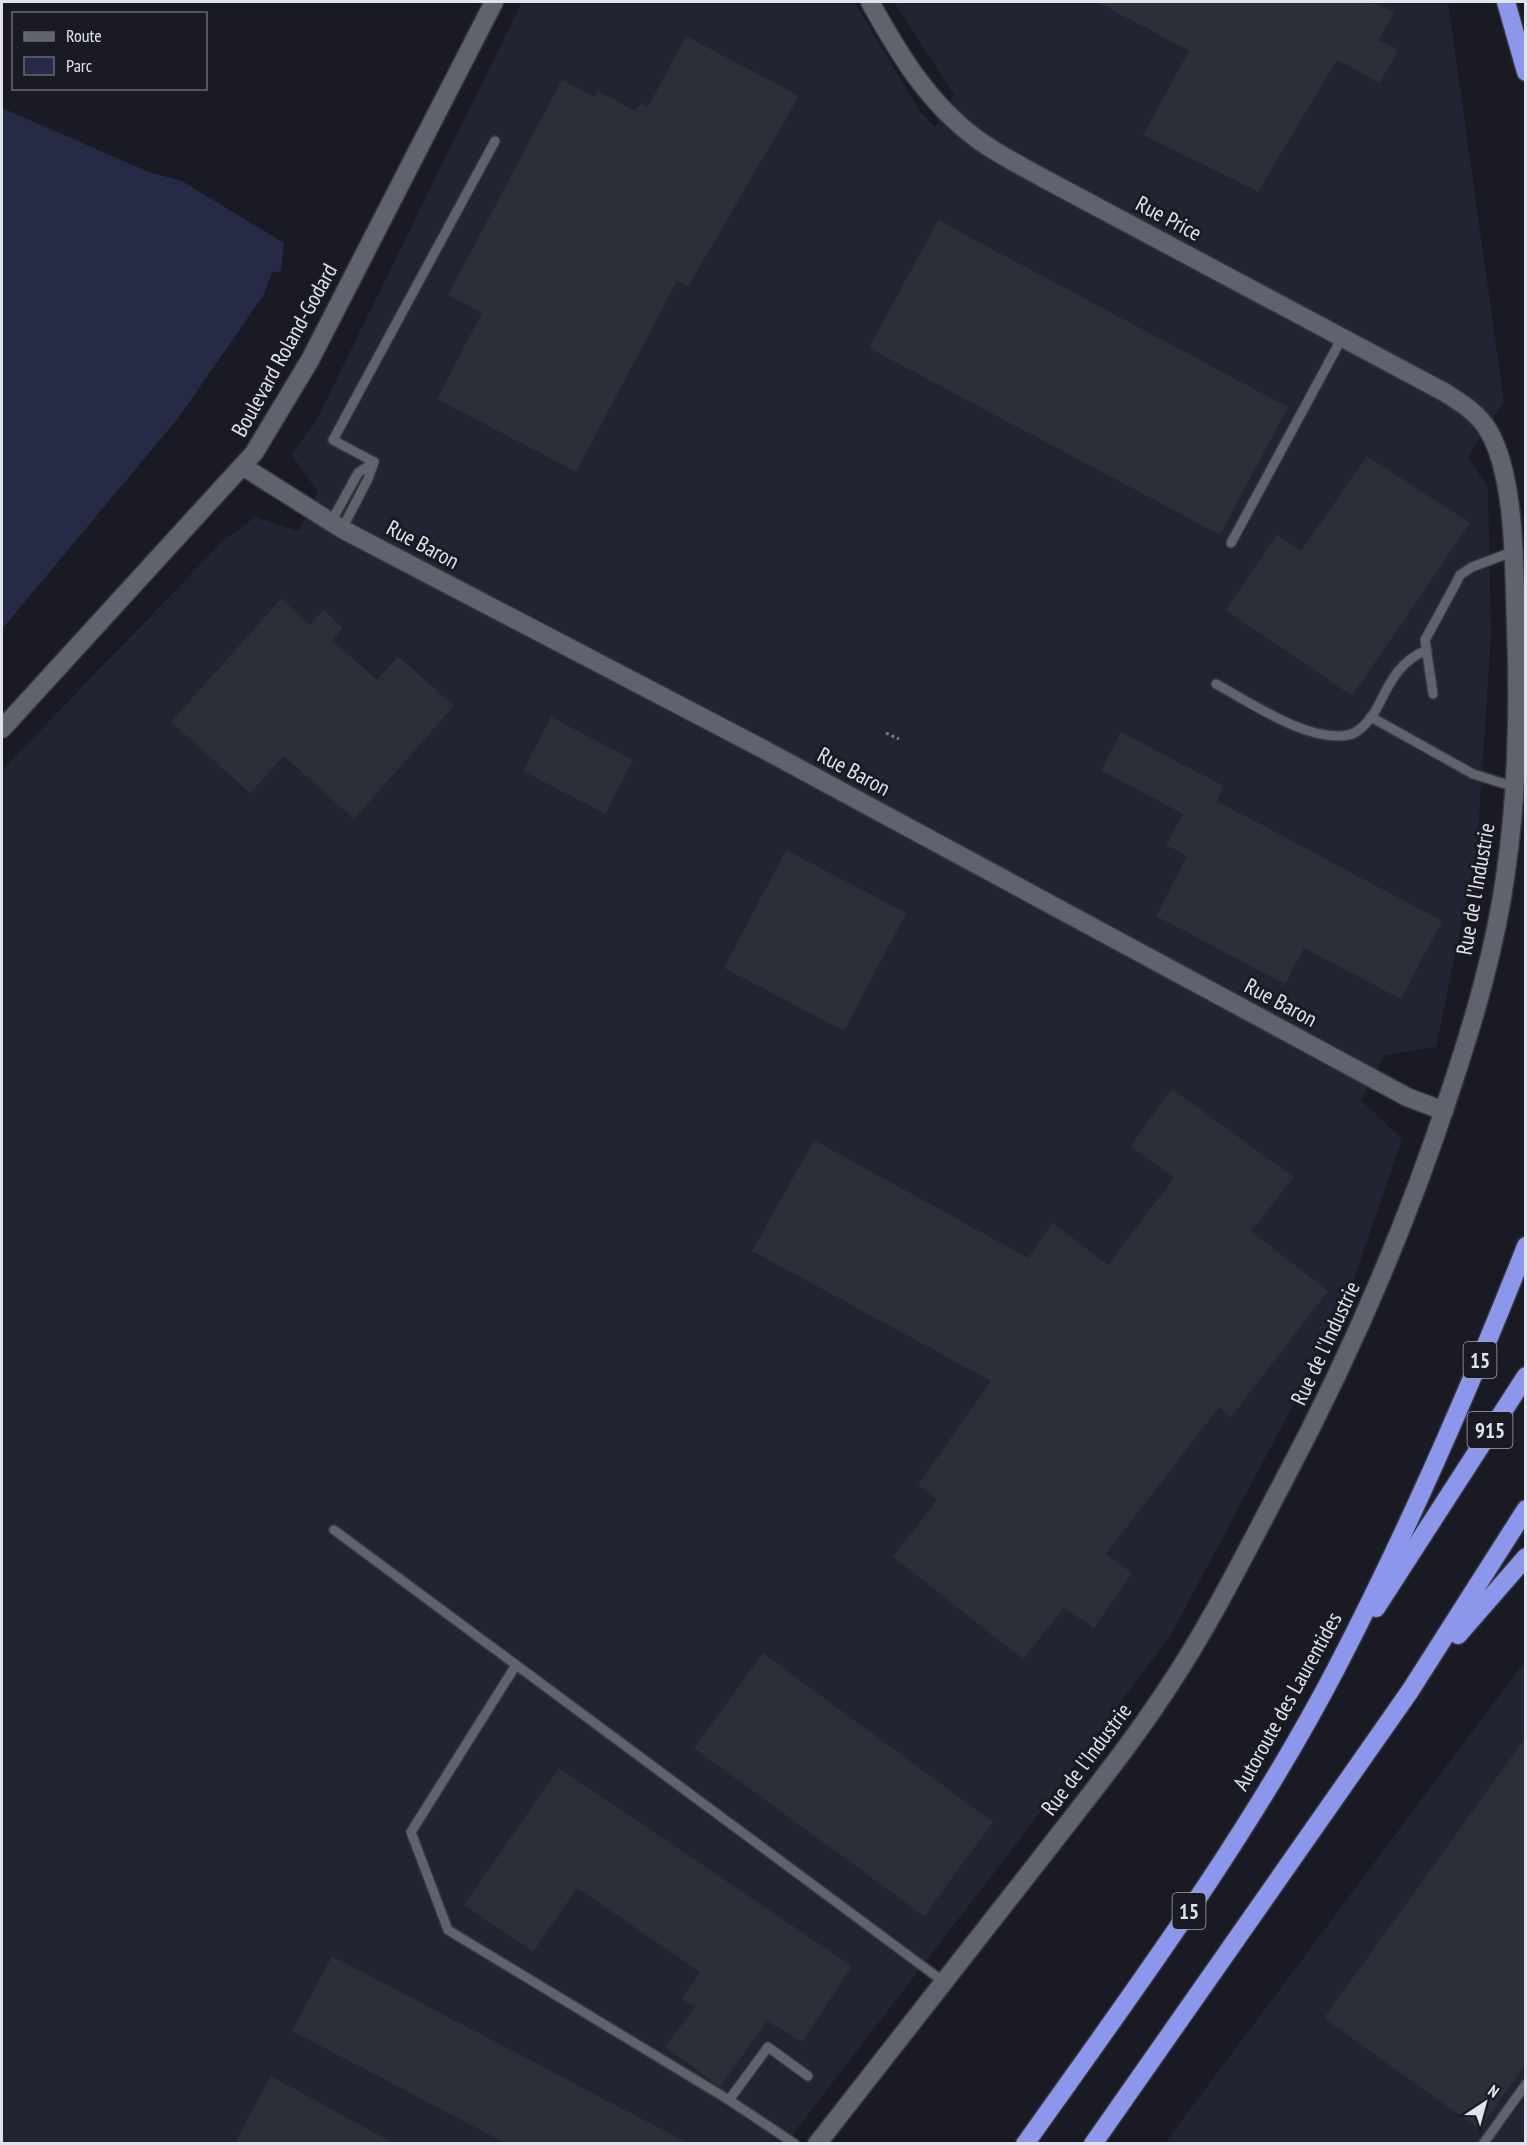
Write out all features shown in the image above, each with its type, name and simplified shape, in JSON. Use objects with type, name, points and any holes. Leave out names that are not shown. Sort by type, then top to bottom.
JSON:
[{"type":"highway","points":[[1506,2],[1526,72]]},
{"type":"highway","name":"Autoroute des Laurentides","points":[[1025,2144],[1210,1880],[1337,1667],[1457,1414],[1526,1246]]},
{"type":"highway","name":"915","points":[[1337,1667],[1526,1376]]},
{"type":"highway","name":"15","points":[[1093,2144],[1410,1691],[1526,1509]]},
{"type":"highway","points":[[1410,1691],[1526,1557]]},
{"type":"street","name":"Boulevard Roland-Godard","points":[[2,729],[244,467],[278,416],[310,360],[494,2]]},
{"type":"street","name":"Rue Price","points":[[870,2],[919,84],[941,109],[979,141],[1444,392],[1466,406],[1488,429]]},
{"type":"street","name":"Rue de l'Industrie","points":[[817,2144],[1125,1750],[1208,1625],[1305,1442],[1376,1292],[1413,1203],[1467,1037],[1495,930],[1506,875],[1515,787],[1518,709],[1512,552],[1506,483],[1496,447],[1488,429]]},
{"type":"street","name":"Rue Baron","points":[[244,467],[337,526],[763,749],[1407,1097],[1444,1111]]},
{"type":"lane","points":[[337,526],[368,479],[374,462],[333,440],[495,141]]},
{"type":"lane","points":[[1231,543],[1342,338]]},
{"type":"lane","points":[[1433,694],[1425,640],[1460,575],[1481,562],[1512,552]]},
{"type":"lane","points":[[1216,684],[1307,731],[1350,735],[1371,717],[1391,680],[1404,663],[1427,650]]},
{"type":"lane","points":[[1371,717],[1473,774],[1515,787]]},
{"type":"lane","points":[[334,1530],[944,1982]]},
{"type":"lane","points":[[516,1665],[411,1832],[448,1930],[729,2100],[795,2144]]},
{"type":"lane","points":[[729,2100],[768,2047],[808,2076]]},
{"type":"lane","points":[[1483,2144],[1526,2084]]},
{"type":"path","points":[[886,732],[899,739]]},
{"type":"shaded area","points":[[522,2],[854,2],[920,111],[935,127],[954,95],[894,2],[1448,2],[1504,402],[1468,457],[1488,488],[1491,635],[1477,850],[1436,1047],[1385,1055],[1361,1100],[1402,1139],[1343,1311],[1172,1633],[1020,1839],[786,2143],[2,2143],[2,770],[223,541],[255,517],[299,531],[318,492],[291,454],[315,423]]},
{"type":"shaded area","points":[[1525,1661],[1525,2143],[1165,2143]]},
{"type":"green space","points":[[2,108],[149,172],[182,181],[284,243],[281,271],[272,273],[263,296],[179,417],[2,629]]},
{"type":"building","points":[[1097,2],[1373,2],[1394,12],[1379,40],[1398,50],[1380,83],[1337,60],[1258,192],[1143,135],[1189,51]]},
{"type":"building","points":[[686,36],[799,96],[688,287],[677,281],[576,472],[437,399],[482,313],[448,295],[562,80],[595,97],[598,91],[636,111],[640,103],[648,107]]},
{"type":"building","points":[[938,220],[1288,407],[1220,535],[869,348]]},
{"type":"building","points":[[1367,456],[1470,523],[1352,696],[1226,610],[1277,535],[1301,551]]},
{"type":"building","points":[[281,599],[310,625],[323,610],[343,628],[332,640],[377,680],[398,656],[454,706],[354,819],[284,756],[250,793],[171,722]]},
{"type":"building","points":[[551,717],[633,760],[605,814],[523,771]]},
{"type":"building","points":[[1121,732],[1224,786],[1217,801],[1442,921],[1401,999],[1304,948],[1285,984],[1156,916],[1187,856],[1166,845],[1183,814],[1101,770]]},
{"type":"building","points":[[786,850],[906,913],[844,1031],[724,968]]},
{"type":"building","points":[[1172,1089],[1294,1177],[1251,1231],[1328,1291],[1231,1417],[1219,1407],[1106,1554],[1132,1573],[1094,1628],[1064,1608],[1023,1659],[893,1557],[937,1500],[918,1485],[991,1381],[752,1251],[814,1140],[1028,1258],[1053,1223],[1108,1265],[1174,1178],[1130,1146]]},
{"type":"building","points":[[763,1653],[993,1822],[924,1916],[694,1748]]},
{"type":"building","points":[[1526,1737],[1526,2064],[1479,2129],[1324,2018]]},
{"type":"building","points":[[559,1768],[852,1966],[802,2042],[767,2021],[720,2087],[665,2047],[695,2007],[682,1999],[700,1972],[577,1888],[533,1952],[464,1905]]},
{"type":"building","points":[[332,1956],[690,2144],[507,2144],[292,2031]]},
{"type":"building","points":[[271,2076],[395,2144],[234,2144]]}]
